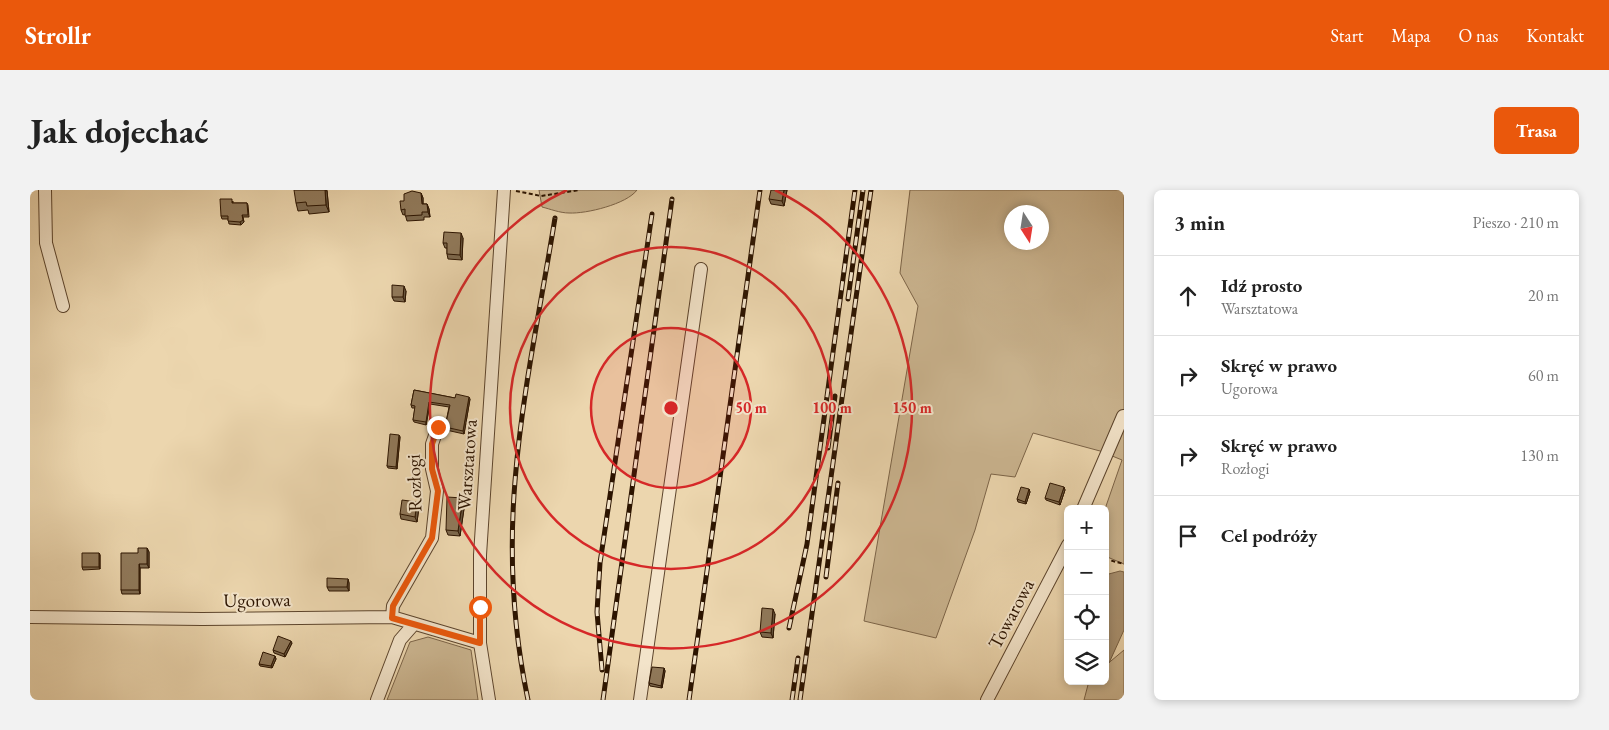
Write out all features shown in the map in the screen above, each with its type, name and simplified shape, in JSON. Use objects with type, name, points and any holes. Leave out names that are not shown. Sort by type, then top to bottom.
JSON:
[{"type":"street","points":[[45,190],[46,243],[63,306]]},
{"type":"street","name":"Warsztatowa","points":[[489,700],[480,643],[480,555],[504,190]]},
{"type":"street","points":[[640,700],[701,269]]},
{"type":"street","points":[[1085,505],[1123,416]]},
{"type":"street","name":"Rozłogi","points":[[392,618],[393,606],[432,538],[438,491],[432,469],[432,444],[438,427]]},
{"type":"street","name":"Towarowa","points":[[987,700],[1065,550]]},
{"type":"street","name":"Ugorowa","points":[[30,617],[202,619],[392,618],[480,643]]},
{"type":"street","points":[[377,700],[400,640],[414,624]]},
{"type":"path","points":[[509,190],[541,196],[580,190]]},
{"type":"path","points":[[1109,560],[1124,564]]},
{"type":"shaded area","points":[[539,190],[637,190],[625,200],[616,204],[585,212],[569,213],[542,207]]},
{"type":"shaded area","points":[[910,190],[1124,190],[1124,564],[1109,558],[1109,505],[1106,505],[1122,460],[1100,451],[1033,433],[1015,477],[991,474],[975,530],[936,638],[864,621],[918,306],[900,273]]},
{"type":"shaded area","points":[[1120,571],[1124,572],[1124,630],[1109,663],[1109,595],[1109,574]]},
{"type":"shaded area","points":[[428,637],[471,650],[478,700],[387,700],[410,642]]},
{"type":"shaded area","points":[[1124,650],[1124,700],[1084,700],[1088,685],[1109,685],[1109,663]]},
{"type":"building","points":[[294,190],[325,190],[326,205],[307,206],[306,202],[296,203]]},
{"type":"building","points":[[771,190],[784,190],[782,201],[769,199]]},
{"type":"building","points":[[412,191],[421,193],[422,204],[427,204],[428,212],[422,212],[422,215],[405,216],[405,209],[401,210],[400,201],[404,201],[404,194]]},
{"type":"building","points":[[220,199],[232,199],[232,203],[247,203],[248,215],[242,215],[243,220],[240,222],[228,221],[228,216],[221,216]]},
{"type":"building","points":[[444,232],[461,233],[460,255],[447,254],[447,243],[443,243]]},
{"type":"building","points":[[392,285],[404,286],[403,297],[392,297]]},
{"type":"building","points":[[414,390],[455,398],[456,394],[469,397],[463,431],[445,427],[450,405],[429,402],[426,422],[413,420],[415,406],[411,405]]},
{"type":"building","points":[[390,434],[399,435],[396,467],[387,466]]},
{"type":"building","points":[[1050,483],[1064,487],[1059,502],[1045,498]]},
{"type":"building","points":[[1021,487],[1029,489],[1025,502],[1017,499]]},
{"type":"building","points":[[447,497],[463,498],[458,531],[446,530]]},
{"type":"building","points":[[402,500],[417,502],[415,517],[400,514]]},
{"type":"building","points":[[138,548],[147,548],[147,564],[139,564],[139,590],[121,590],[121,553],[138,553]]},
{"type":"building","points":[[82,553],[99,553],[99,567],[82,567]]},
{"type":"building","points":[[327,578],[348,579],[347,587],[327,587]]},
{"type":"building","points":[[762,608],[773,609],[771,633],[760,632]]},
{"type":"building","points":[[278,636],[291,641],[284,654],[273,650]]},
{"type":"building","points":[[263,652],[275,656],[271,666],[259,664]]},
{"type":"building","points":[[652,667],[664,668],[661,686],[649,683]]},
{"type":"railway","points":[[689,700],[760,190]]},
{"type":"railway","points":[[789,628],[807,544],[855,190]]},
{"type":"railway","points":[[848,299],[863,190]]},
{"type":"railway","points":[[800,700],[871,190]]},
{"type":"railway","points":[[603,700],[672,199]]},
{"type":"railway","points":[[602,670],[597,612],[600,563],[652,214]]},
{"type":"railway","points":[[528,700],[516,619],[512,536],[513,508],[522,415],[555,218]]},
{"type":"railway","points":[[828,448],[835,396]]},
{"type":"railway","points":[[826,577],[838,483]]},
{"type":"railway","points":[[792,700],[798,658]]},
{"type":"route","points":[[438,427],[432,438],[432,469],[438,491],[432,538],[393,606],[392,618],[480,643],[480,607]]}]
